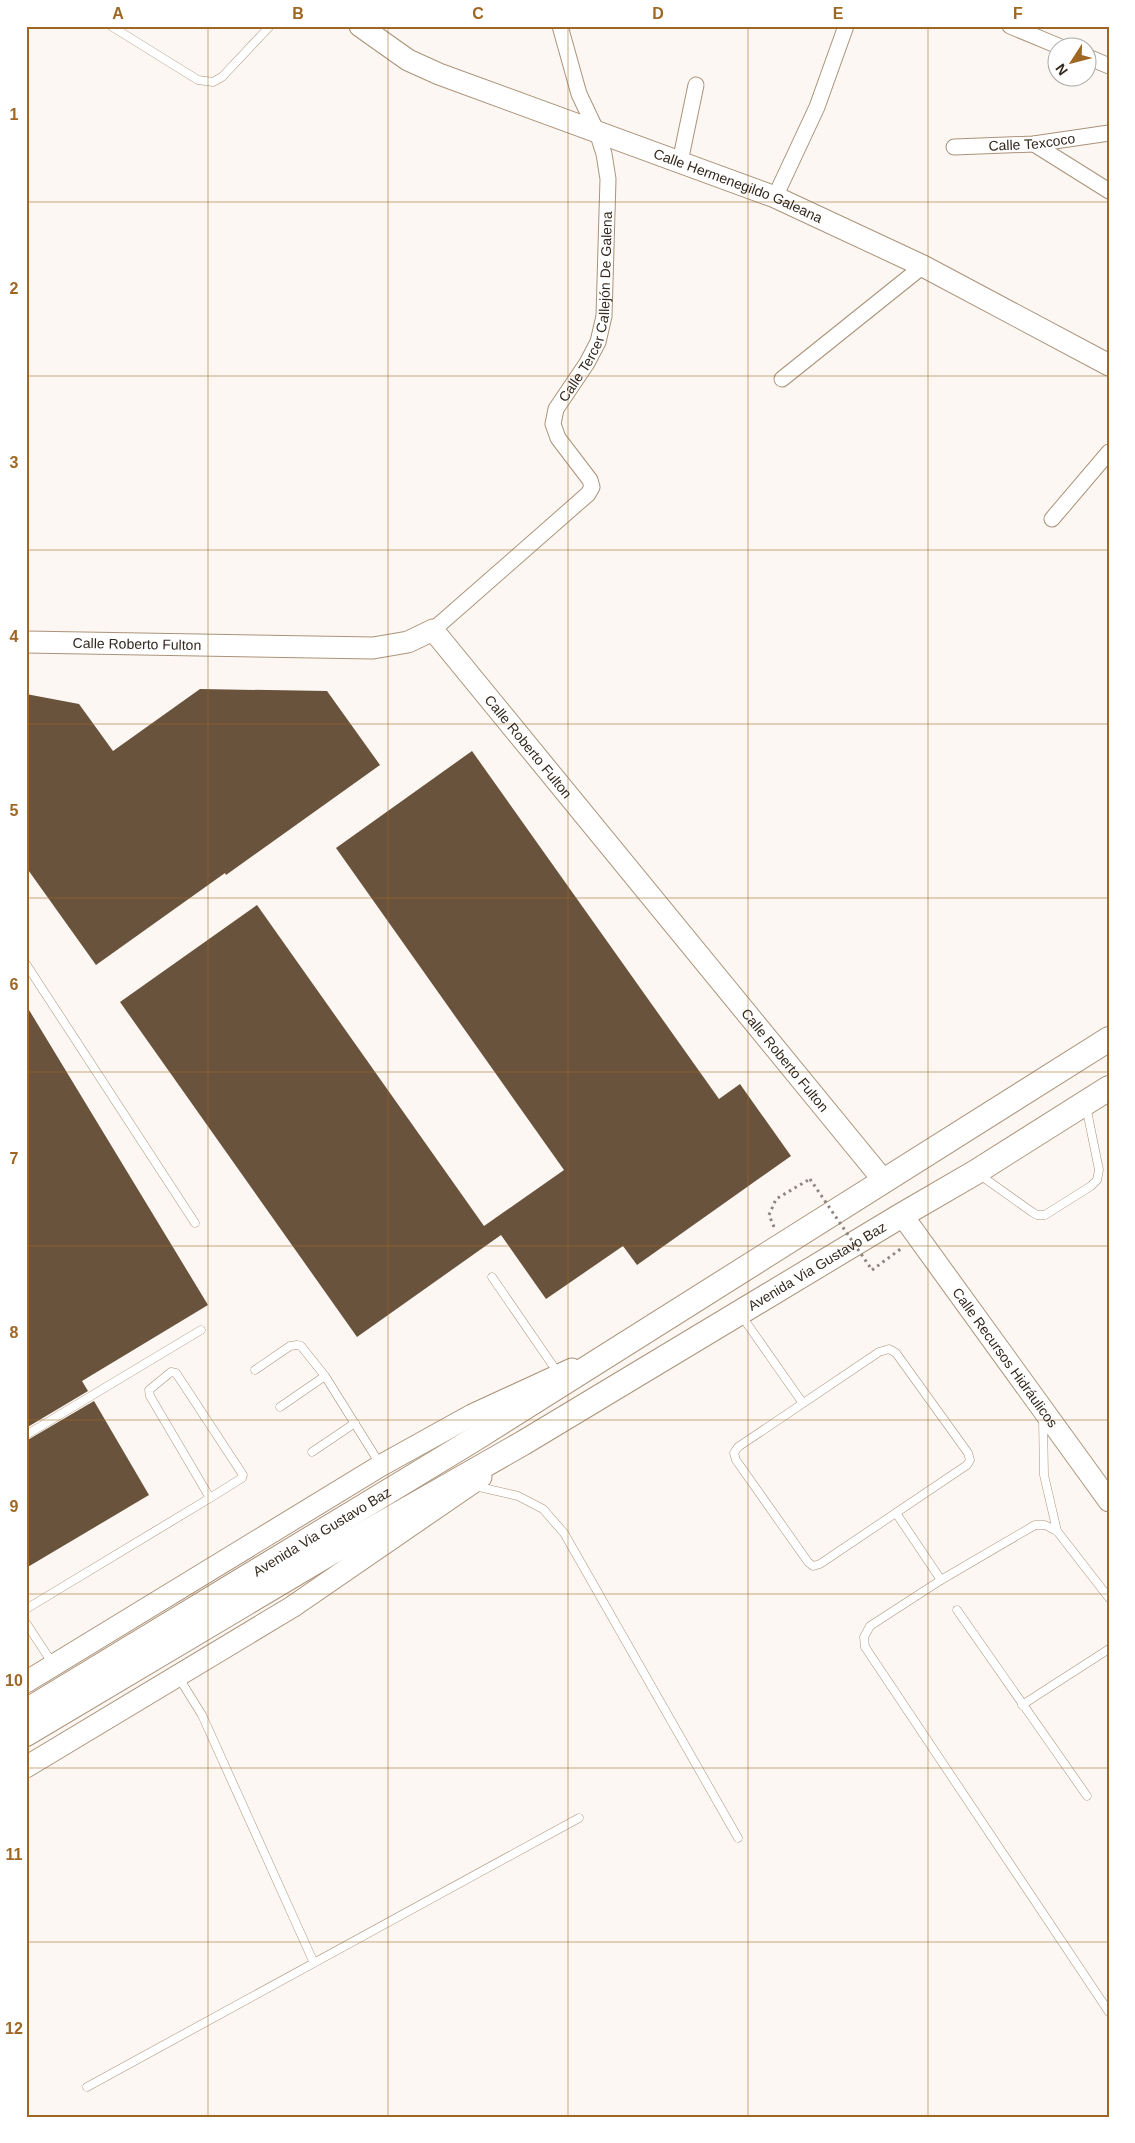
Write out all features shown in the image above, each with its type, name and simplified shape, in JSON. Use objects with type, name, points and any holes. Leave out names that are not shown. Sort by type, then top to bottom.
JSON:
[{"type":"main road","name":"Calle Hermenegildo Galeana","points":[[360,26],[408,60],[439,74],[775,198],[922,266],[1109,365]]},
{"type":"main road","name":"Calle Roberto Fulton","points":[[26,642],[374,648],[408,642],[434,630],[884,1181]]},
{"type":"main road","name":"Avenida Via Gustavo Baz","points":[[26,1711],[474,1440],[1109,1039]]},
{"type":"main road","name":"Avenida Via Gustavo Baz","points":[[26,1734],[332,1552],[523,1443],[902,1214],[976,1172],[1109,1088]]},
{"type":"main road","name":"Calle Recursos Hidráulicos","points":[[902,1214],[1109,1501]]},
{"type":"main road","name":"Avenida Via Gustavo Baz","points":[[26,1682],[380,1466],[472,1414],[559,1374],[616,1351]]},
{"type":"main road","name":"Avenida Via Gustavo Baz","points":[[26,1767],[292,1607],[470,1485],[523,1443]]},
{"type":"street","name":"Calle Tercer Callejón De Galena","points":[[434,630],[588,494],[592,487],[590,480],[558,438],[553,424],[556,408],[587,363],[598,342],[604,316],[608,179],[604,154],[597,132],[586,113],[579,94],[560,26]]},
{"type":"street","points":[[775,198],[816,107],[846,26]]},
{"type":"street","points":[[1010,26],[1048,42]]},
{"type":"street","points":[[680,162],[696,85]]},
{"type":"street","name":"Calle Texcoco","points":[[954,147],[1034,144],[1109,133]]},
{"type":"street","points":[[1034,144],[1109,192]]},
{"type":"street","points":[[782,379],[922,266]]},
{"type":"street","points":[[1052,519],[1109,452]]},
{"type":"lane","points":[[111,26],[198,80],[213,82],[222,77],[270,26]]},
{"type":"lane","points":[[26,964],[195,1222]]},
{"type":"lane","points":[[976,1172],[1032,1212],[1045,1215],[1091,1186],[1097,1180],[1099,1170],[1085,1103]]},
{"type":"lane","points":[[492,1277],[559,1374]]},
{"type":"lane","points":[[740,1313],[802,1402]]},
{"type":"lane","points":[[26,1434],[201,1330]]},
{"type":"lane","points":[[255,1370],[290,1346],[301,1346],[325,1376],[380,1466]]},
{"type":"lane","points":[[889,1349],[896,1353],[968,1453],[970,1460],[967,1465],[896,1513],[820,1564],[813,1566],[808,1562],[736,1460],[734,1453],[738,1447],[802,1402],[879,1352],[889,1349]]},
{"type":"lane","points":[[26,1609],[210,1498],[242,1478],[243,1475],[176,1373],[171,1372],[152,1386],[149,1390],[150,1396],[210,1498]]},
{"type":"lane","points":[[280,1407],[325,1376]]},
{"type":"lane","points":[[1042,1410],[1044,1474],[1057,1530],[1109,1598]]},
{"type":"lane","points":[[312,1452],[355,1423]]},
{"type":"lane","points":[[470,1485],[518,1496],[535,1504],[543,1509],[564,1533],[738,1838]]},
{"type":"lane","points":[[896,1513],[941,1580]]},
{"type":"lane","points":[[1057,1530],[1045,1525],[1035,1525],[941,1580],[870,1626],[864,1637],[865,1648],[1109,2012]]},
{"type":"lane","points":[[957,1610],[1087,1796]]},
{"type":"lane","points":[[26,1623],[55,1665]]},
{"type":"lane","points":[[1022,1705],[1109,1649]]},
{"type":"lane","points":[[178,1676],[202,1715],[314,1963]]},
{"type":"lane","points":[[86,2087],[579,1818]]},
{"type":"path","points":[[776,1199],[810,1179],[872,1270],[906,1245]]},
{"type":"building","points":[[200,689],[327,691],[380,765],[96,965],[26,867],[26,694],[79,704],[113,751]]},
{"type":"building","points":[[472,751],[719,1099],[740,1084],[791,1156],[637,1265],[623,1246],[546,1299],[501,1235],[357,1337],[120,1002],[257,905],[484,1226],[564,1170],[336,848]]},
{"type":"building","points":[[26,1005],[208,1305],[82,1381],[88,1391],[26,1428]]},
{"type":"building","points":[[94,1401],[149,1495],[26,1568],[26,1441]]}]
